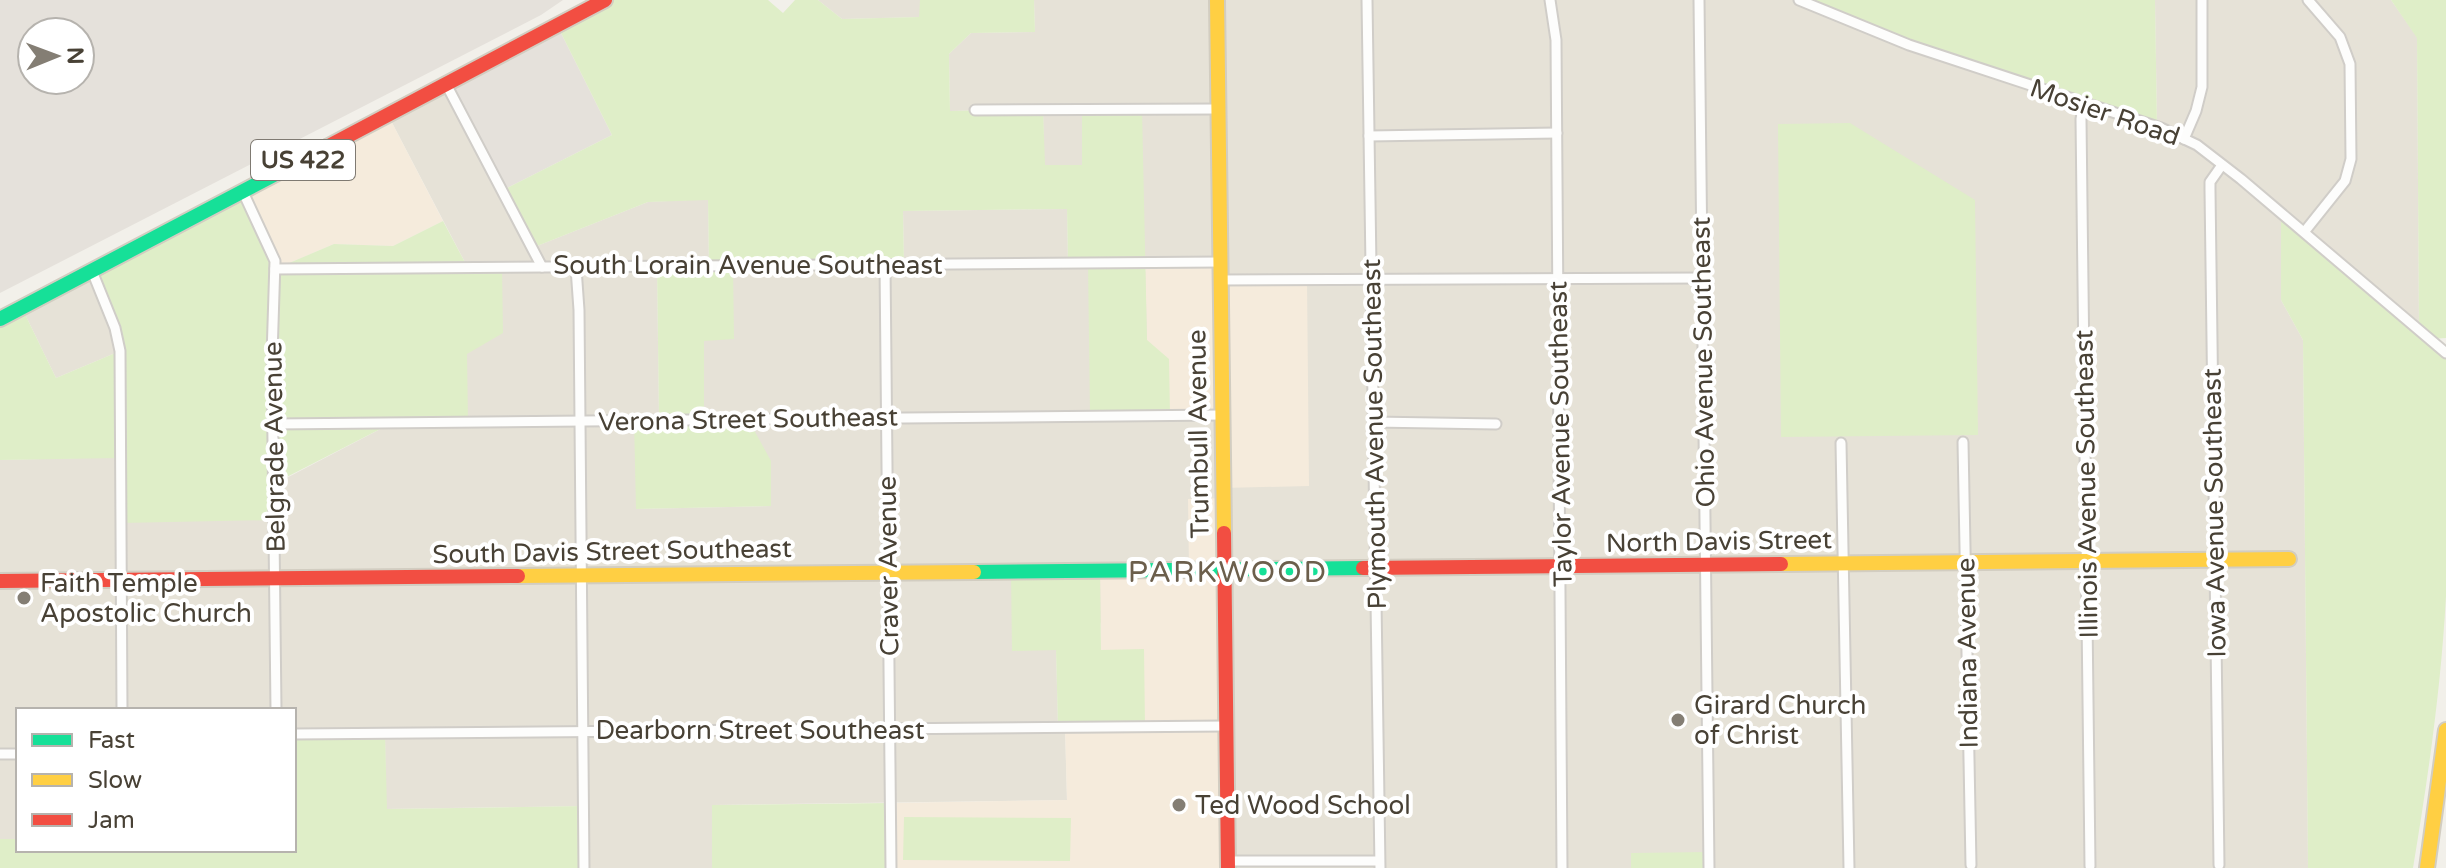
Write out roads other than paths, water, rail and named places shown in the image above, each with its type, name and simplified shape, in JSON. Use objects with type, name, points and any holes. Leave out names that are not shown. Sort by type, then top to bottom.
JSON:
[{"type":"main road","name":"US 422","points":[[0,319],[605,0]]},
{"type":"main road","name":"Trumbull Avenue","points":[[1217,0],[1228,864]]},
{"type":"main road","name":"North Davis Street","points":[[1224,570],[2289,559]]},
{"type":"main road","name":"South Davis Street Southeast","points":[[0,581],[1224,570]]},
{"type":"main road","points":[[2427,868],[2446,730]]},
{"type":"main road","points":[[2436,868],[2446,802]]},
{"type":"street","name":"Plymouth Avenue Southeast","points":[[1367,0],[1380,865]]},
{"type":"street","name":"Taylor Avenue Southeast","points":[[1550,0],[1556,40],[1562,868]]},
{"type":"street","name":"Ohio Avenue Southeast","points":[[1699,0],[1709,868]]},
{"type":"street","name":"Mosier Road","points":[[1799,0],[1909,45],[2157,127],[2184,139],[2305,231],[2446,353]]},
{"type":"street","points":[[2184,139],[2202,87],[2202,0]]},
{"type":"street","points":[[2305,231],[2345,181],[2351,159],[2350,64],[2340,37],[2308,0]]},
{"type":"street","points":[[446,84],[542,267]]},
{"type":"street","name":"Illinois Avenue Southeast","points":[[2084,103],[2081,119],[2090,866]]},
{"type":"street","points":[[975,110],[1218,109]]},
{"type":"street","points":[[1369,136],[1557,133]]},
{"type":"street","name":"Iowa Avenue Southeast","points":[[2219,865],[2210,182],[2222,165]]},
{"type":"street","name":"Belgrade Avenue","points":[[243,192],[275,261],[272,356],[276,708]]},
{"type":"street","name":"South Lorain Avenue Southeast","points":[[275,269],[1220,262]]},
{"type":"street","name":"Craver Avenue","points":[[885,264],[891,868]]},
{"type":"street","points":[[576,268],[584,868]]},
{"type":"street","points":[[92,271],[115,328],[120,351],[122,708]]},
{"type":"street","points":[[1221,280],[1702,278]]},
{"type":"street","name":"Verona Street Southeast","points":[[274,424],[1222,415]]},
{"type":"street","points":[[1373,422],[1496,424]]},
{"type":"street","name":"Indiana Avenue","points":[[1963,442],[1971,865]]},
{"type":"street","points":[[1841,443],[1849,868]]},
{"type":"street","name":"Dearborn Street Southeast","points":[[296,734],[1226,726]]},
{"type":"street","points":[[1228,864],[1380,865]]},
{"type":"place","name":"Faith Temple Apostolic Church","points":[[24,598]]},
{"type":"place","name":"Girard Church of Christ","points":[[1678,720]]},
{"type":"place","name":"Ted Wood School","points":[[1179,805]]},
{"type":"district","name":"PARKWOOD","points":[[1228,572]]}]
